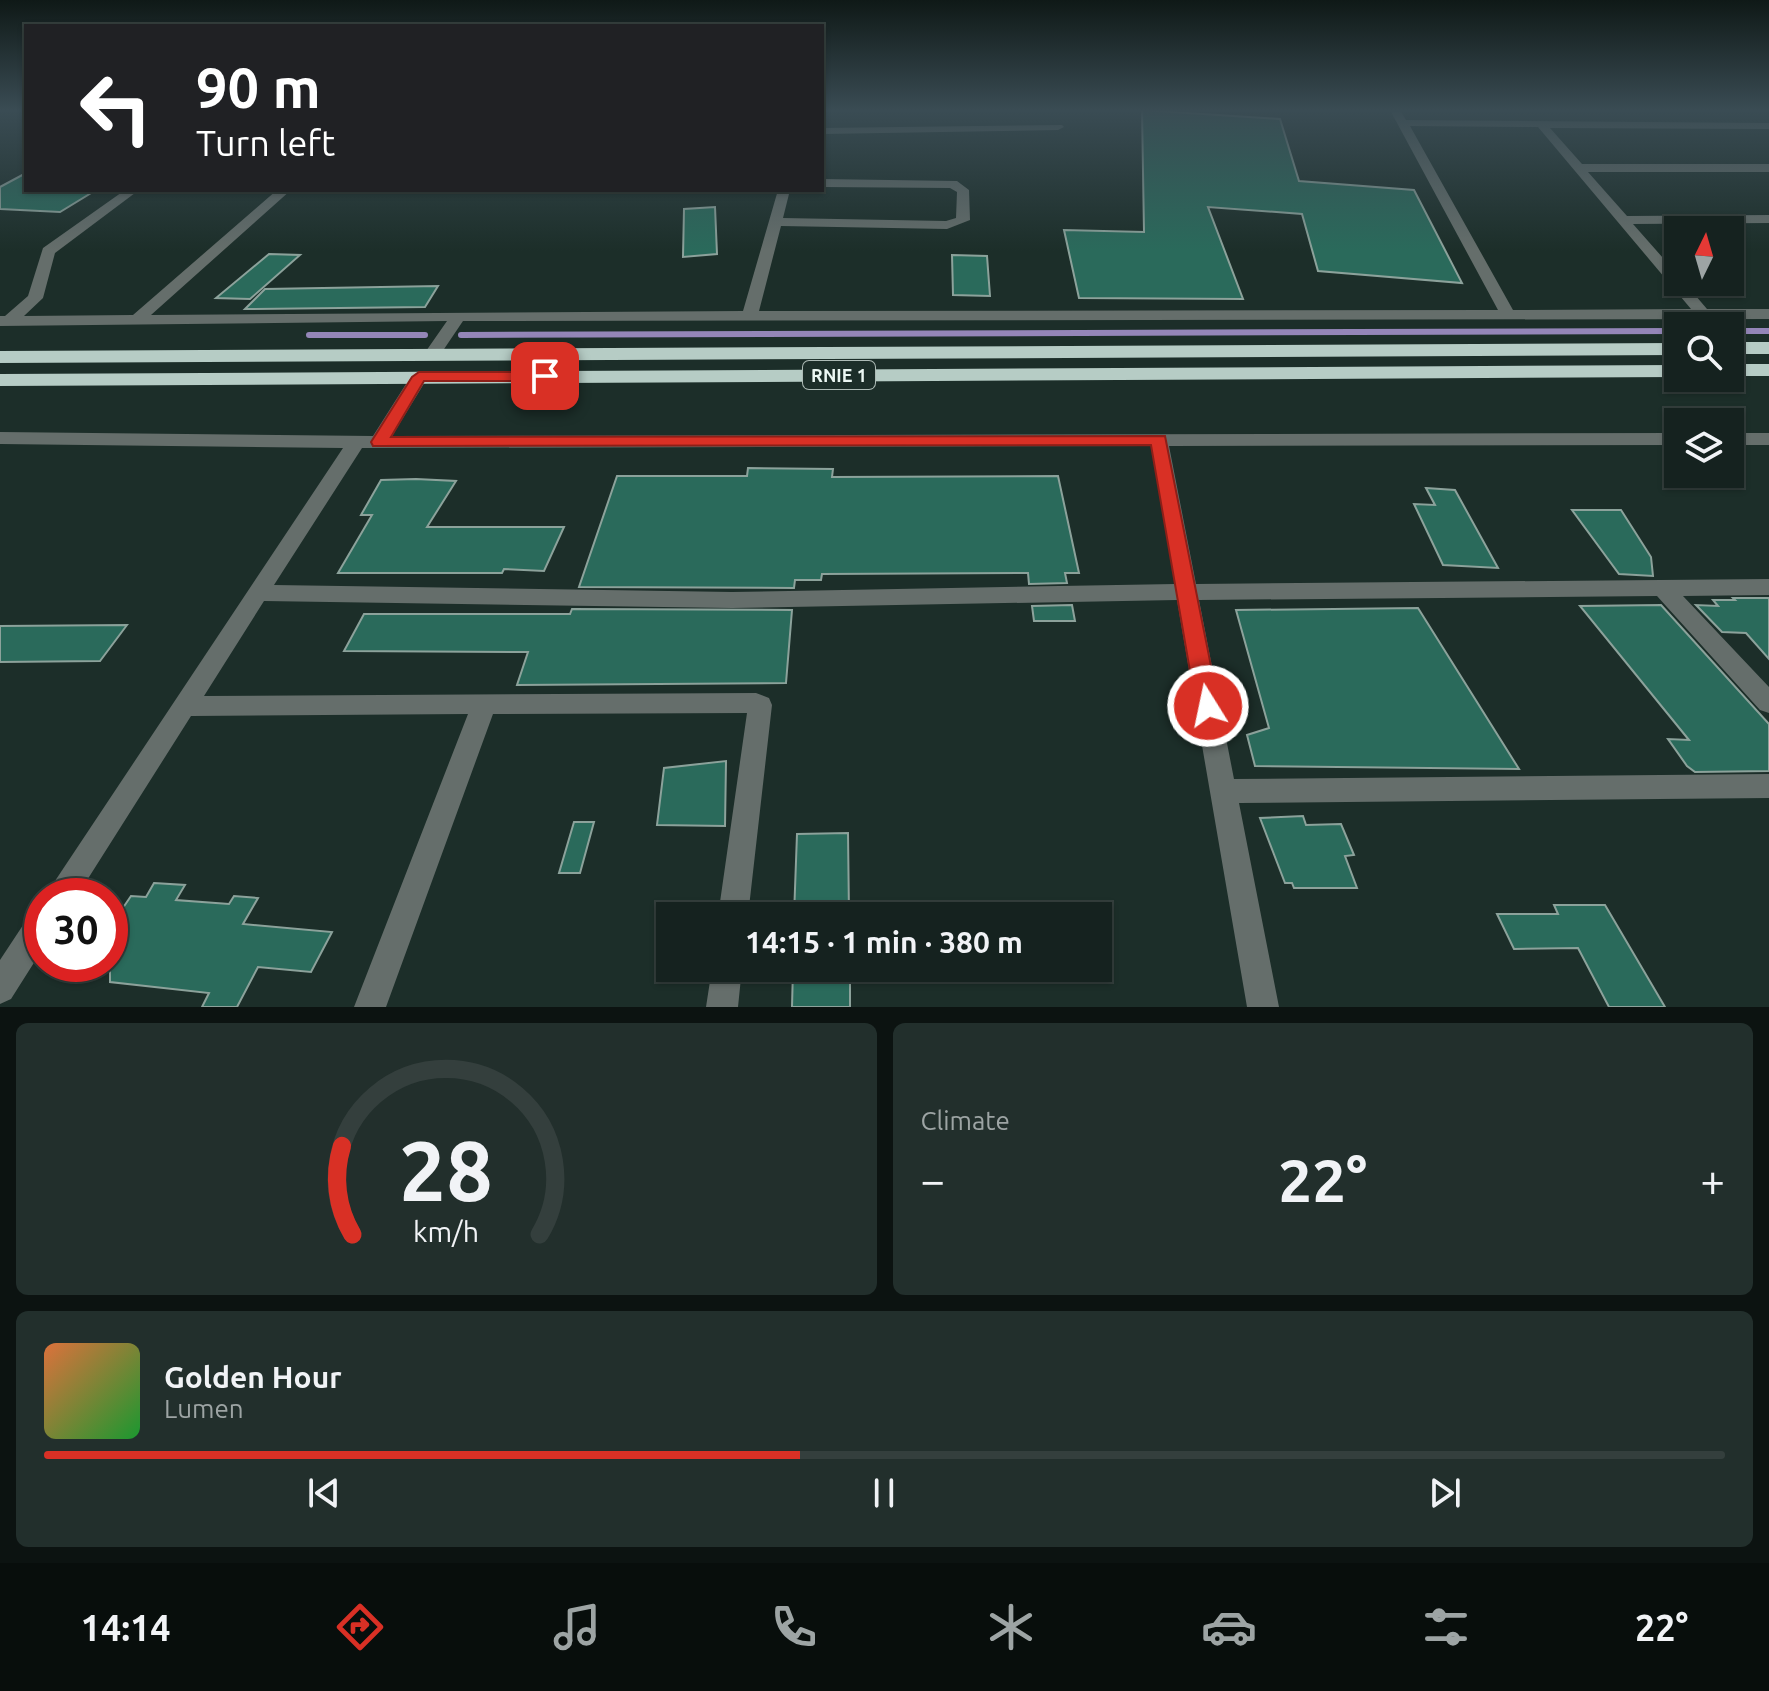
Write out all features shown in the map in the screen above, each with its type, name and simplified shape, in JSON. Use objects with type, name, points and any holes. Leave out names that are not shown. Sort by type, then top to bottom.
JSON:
[{"type":"highway","points":[[1744,348],[1769,348]]},
{"type":"highway","name":"RNIE 1","points":[[0,357],[1664,349]]},
{"type":"highway","points":[[1744,370],[1769,370]]},
{"type":"highway","name":"RNIE 1","points":[[0,380],[1664,371]]},
{"type":"street","points":[[1421,157],[1508,314]]},
{"type":"street","points":[[1569,157],[1701,312]]},
{"type":"street","points":[[1578,168],[1769,168]]},
{"type":"street","points":[[775,222],[947,225],[963,220],[963,190],[953,184],[824,183]]},
{"type":"street","points":[[4,321],[35,298],[48,251],[130,192]]},
{"type":"street","points":[[136,320],[283,192]]},
{"type":"street","points":[[750,315],[783,192]]},
{"type":"street","points":[[1622,220],[1769,219]]},
{"type":"street","points":[[4,321],[458,316],[1664,314]]},
{"type":"street","points":[[1744,314],[1769,314]]},
{"type":"street","points":[[432,354],[458,316]]},
{"type":"street","points":[[72,878],[258,593],[419,377]]},
{"type":"street","points":[[0,438],[368,442],[1664,439]]},
{"type":"street","points":[[1744,439],[1769,439]]},
{"type":"street","points":[[1159,440],[1263,1007]]},
{"type":"street","points":[[258,593],[732,600],[1769,587]]},
{"type":"street","points":[[1663,588],[1769,703]]},
{"type":"street","points":[[183,706],[484,706],[749,701],[760,705],[735,902]]},
{"type":"street","points":[[370,1007],[484,706]]},
{"type":"street","points":[[1223,791],[1769,786]]},
{"type":"street","points":[[0,988],[24,951]]},
{"type":"street","points":[[722,1007],[725,982]]},
{"type":"building","points":[[1143,157],[1292,157],[1299,181],[1414,190],[1462,283],[1318,271],[1302,214],[1208,207],[1243,299],[1079,298],[1064,230],[1144,232]]},
{"type":"building","points":[[24,174],[24,192],[93,192],[60,212],[0,209],[0,187]]},
{"type":"building","points":[[715,207],[717,254],[683,257],[684,209]]},
{"type":"building","points":[[269,254],[300,255],[250,299],[216,298]]},
{"type":"building","points":[[952,255],[987,256],[990,296],[953,295]]},
{"type":"building","points":[[438,286],[425,307],[245,309],[265,289]]},
{"type":"building","points":[[748,468],[833,469],[832,477],[1058,476],[1079,573],[1065,573],[1067,583],[1029,584],[1028,573],[822,574],[821,580],[795,580],[794,588],[579,587],[617,476],[747,476]]},
{"type":"building","points":[[381,480],[456,481],[427,527],[564,527],[544,571],[338,573],[372,515],[361,515]]},
{"type":"building","points":[[1426,488],[1455,490],[1498,568],[1443,565],[1414,504],[1435,505]]},
{"type":"building","points":[[1572,510],[1621,510],[1651,557],[1653,576],[1619,574]]},
{"type":"building","points":[[1733,598],[1769,598],[1769,659],[1746,633],[1722,632],[1696,605],[1718,606],[1713,600],[1735,600]]},
{"type":"building","points":[[1072,605],[1075,621],[1034,621],[1032,606]]},
{"type":"building","points":[[1661,605],[1769,724],[1769,771],[1695,772],[1687,766],[1668,739],[1689,740],[1580,606]]},
{"type":"building","points":[[1418,608],[1519,769],[1255,766],[1247,735],[1269,728],[1236,610]]},
{"type":"building","points":[[572,609],[792,610],[786,683],[517,685],[528,652],[344,651],[364,614],[570,614]]},
{"type":"building","points":[[127,625],[100,661],[0,662],[0,626]]},
{"type":"building","points":[[726,761],[725,826],[657,825],[664,768]]},
{"type":"building","points":[[1303,816],[1306,825],[1341,824],[1354,855],[1345,856],[1357,888],[1294,888],[1292,883],[1285,883],[1260,818]]},
{"type":"building","points":[[574,822],[594,822],[580,873],[559,873]]},
{"type":"building","points":[[848,833],[849,902],[795,902],[797,834]]},
{"type":"building","points":[[154,883],[185,885],[176,900],[229,904],[234,896],[258,898],[243,924],[332,932],[311,972],[258,967],[237,1007],[202,1007],[209,993],[110,982],[128,982],[128,900],[131,896],[146,897]]},
{"type":"building","points":[[1554,905],[1605,905],[1665,1007],[1609,1007],[1578,948],[1514,949],[1497,914],[1558,914]]},
{"type":"building","points":[[793,982],[850,982],[850,1007],[792,1007]]},
{"type":"waterway","points":[[461,335],[1664,331]]},
{"type":"waterway","points":[[1744,331],[1769,331]]},
{"type":"waterway","points":[[309,335],[425,335]]},
{"type":"route","points":[[545,376],[419,377],[379,442],[1159,440],[1208,706]]}]
